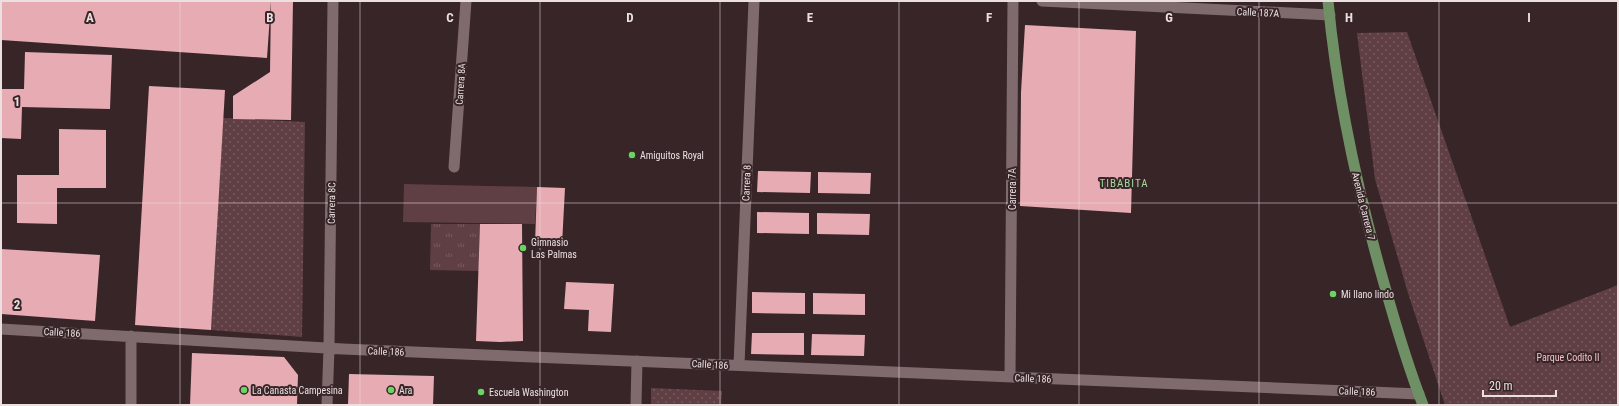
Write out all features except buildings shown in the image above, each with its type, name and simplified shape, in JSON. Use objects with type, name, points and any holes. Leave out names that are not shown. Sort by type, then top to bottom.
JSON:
[{"type":"main road","name":"Avenida Carrera 7","points":[[1328,1],[1341,94],[1362,203],[1392,310],[1423,405]]},
{"type":"street","name":"Carrera 8C","points":[[327,405],[333,1]]},
{"type":"street","name":"Carrera 8A","points":[[454,167],[466,1]]},
{"type":"street","name":"Carrera 8","points":[[739,366],[754,1]]},
{"type":"street","name":"Carrera 7A","points":[[1010,377],[1013,1]]},
{"type":"street","name":"Calle 187A","points":[[1042,1],[1330,15]]},
{"type":"street","name":"Calle 186","points":[[1,329],[329,348],[1419,394]]},
{"type":"street","points":[[131,336],[131,405]]},
{"type":"street","points":[[636,405],[638,361]]},
{"type":"green space","name":"Parque Codito II","points":[[1407,32],[1510,327],[1618,285],[1618,405],[1445,405],[1408,293],[1375,179],[1357,33]]},
{"type":"green space","points":[[223,118],[305,122],[302,337],[211,330]]},
{"type":"green space","points":[[404,184],[537,187],[535,224],[403,222]]},
{"type":"green space","points":[[431,224],[480,224],[479,271],[430,270]]},
{"type":"green space","points":[[651,388],[722,391],[721,405],[651,405]]},
{"type":"place","name":"Amiguitos Royal","points":[[632,155]]},
{"type":"place","name":"Gimnasio Las Palmas","points":[[523,248]]},
{"type":"place","name":"Mi llano lindo","points":[[1333,294]]},
{"type":"place","name":"La Canasta Campesina","points":[[244,390]]},
{"type":"place","name":"Ara","points":[[391,390]]},
{"type":"place","name":"Escuela Washington","points":[[481,392]]},
{"type":"district","name":"TIBABITA","points":[[1124,183]]}]
